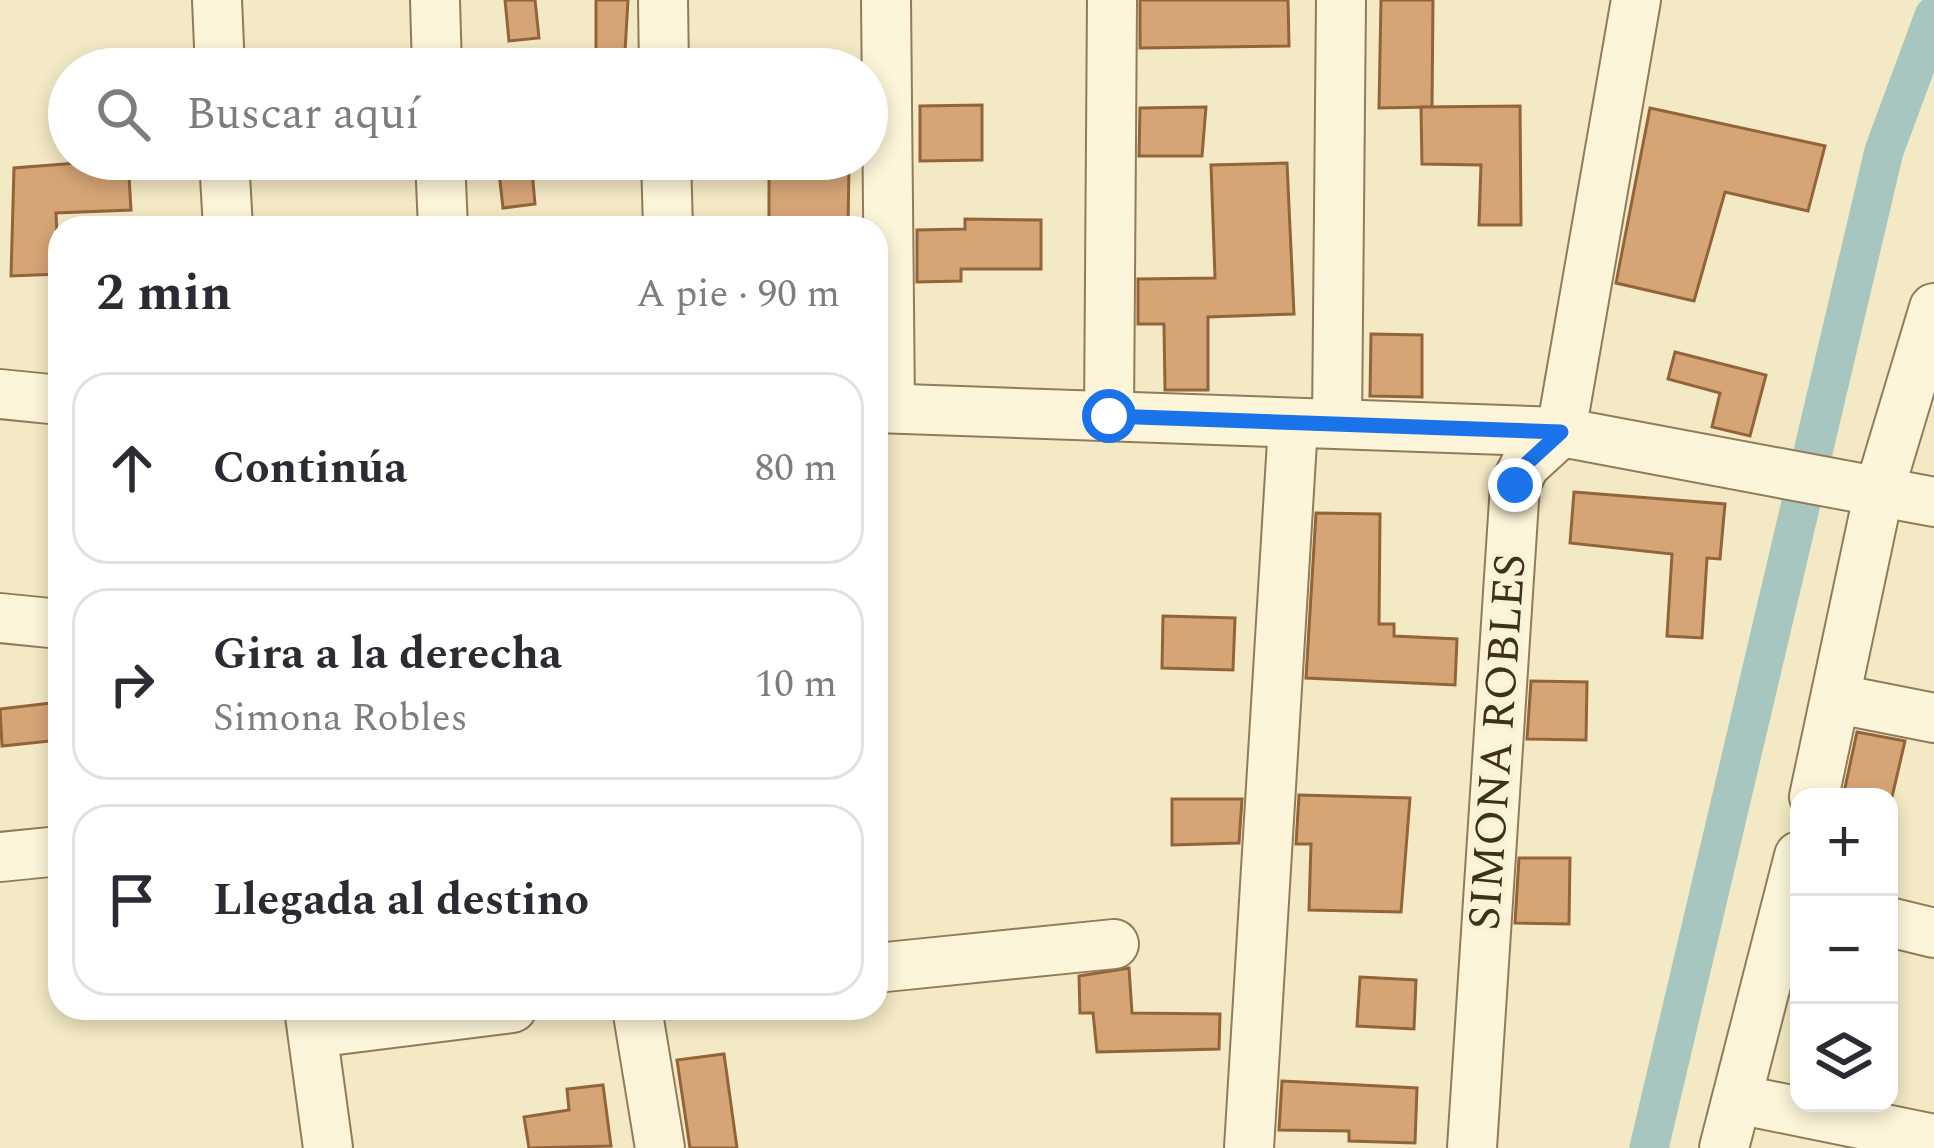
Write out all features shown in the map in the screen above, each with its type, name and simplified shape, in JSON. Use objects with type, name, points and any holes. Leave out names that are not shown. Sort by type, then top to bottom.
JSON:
[{"type":"street","points":[[217,0],[219,48]]},
{"type":"street","points":[[435,0],[436,48]]},
{"type":"street","points":[[663,0],[664,48]]},
{"type":"street","points":[[886,0],[886,48]]},
{"type":"street","points":[[1109,416],[1112,0]]},
{"type":"street","points":[[1249,1148],[1315,425],[1341,0]]},
{"type":"street","points":[[1561,432],[1636,0]]},
{"type":"street","points":[[225,180],[227,216]]},
{"type":"street","points":[[441,180],[442,216]]},
{"type":"street","points":[[667,180],[668,216]]},
{"type":"street","points":[[884,216],[885,180]]},
{"type":"street","points":[[1816,788],[1838,699],[1860,487],[1934,308]]},
{"type":"street","points":[[0,394],[48,399]]},
{"type":"street","points":[[888,408],[1561,432],[1934,502]]},
{"type":"street","name":"SIMONA ROBLES","points":[[1472,1148],[1515,485],[1525,465],[1561,432]]},
{"type":"street","points":[[0,618],[48,623]]},
{"type":"street","points":[[1838,699],[1934,718]]},
{"type":"street","points":[[0,856],[48,851]]},
{"type":"street","points":[[1724,1148],[1793,896]]},
{"type":"street","points":[[1898,924],[1934,933]]},
{"type":"street","points":[[888,967],[1114,944]]},
{"type":"street","points":[[640,1020],[660,1148]]},
{"type":"street","points":[[311,1021],[328,1148]]},
{"type":"street","points":[[1737,1099],[1934,1139]]},
{"type":"building","points":[[505,0],[535,0],[539,38],[509,41]]},
{"type":"building","points":[[596,0],[628,0],[625,48],[596,48]]},
{"type":"building","points":[[1140,0],[1288,0],[1289,46],[1140,48]]},
{"type":"building","points":[[1381,0],[1433,0],[1432,107],[1379,108]]},
{"type":"building","points":[[982,105],[982,160],[920,161],[920,106]]},
{"type":"building","points":[[1520,106],[1521,225],[1479,225],[1481,165],[1422,164],[1421,107]]},
{"type":"building","points":[[1206,107],[1202,156],[1139,156],[1140,108]]},
{"type":"building","points":[[1650,108],[1825,146],[1808,211],[1725,192],[1694,301],[1616,283]]},
{"type":"building","points":[[1287,163],[1294,314],[1208,317],[1208,390],[1165,390],[1164,324],[1138,324],[1138,279],[1215,278],[1211,165]]},
{"type":"building","points":[[48,165],[48,180],[129,180],[131,210],[48,216],[48,274],[11,276],[14,168]]},
{"type":"building","points":[[500,180],[533,180],[535,204],[503,208]]},
{"type":"building","points":[[769,180],[849,180],[848,216],[769,216]]},
{"type":"building","points":[[965,219],[1041,220],[1041,269],[961,269],[961,281],[917,282],[917,230],[965,229]]},
{"type":"building","points":[[1371,334],[1422,335],[1422,397],[1370,396]]},
{"type":"building","points":[[1675,352],[1766,375],[1750,436],[1712,427],[1720,393],[1668,379]]},
{"type":"building","points":[[1574,492],[1725,504],[1720,559],[1707,558],[1702,638],[1667,636],[1672,554],[1570,543]]},
{"type":"building","points":[[1316,513],[1380,514],[1379,624],[1394,624],[1394,636],[1457,639],[1455,685],[1306,678]]},
{"type":"building","points":[[1163,616],[1235,618],[1233,670],[1162,668]]},
{"type":"building","points":[[1531,681],[1587,682],[1586,740],[1527,739]]},
{"type":"building","points":[[48,703],[48,741],[2,746],[0,709]]},
{"type":"building","points":[[1857,732],[1905,741],[1894,788],[1845,788]]},
{"type":"building","points":[[1299,795],[1410,798],[1401,912],[1309,910],[1311,844],[1296,844]]},
{"type":"building","points":[[1172,799],[1242,799],[1239,843],[1172,845]]},
{"type":"building","points":[[1519,858],[1570,858],[1569,924],[1515,923]]},
{"type":"building","points":[[1129,968],[1132,1013],[1220,1014],[1219,1049],[1097,1052],[1093,1013],[1080,1013],[1079,976]]},
{"type":"building","points":[[1360,977],[1416,980],[1414,1029],[1357,1026]]},
{"type":"building","points":[[724,1054],[737,1148],[690,1148],[677,1060]]},
{"type":"building","points":[[1282,1081],[1417,1088],[1415,1143],[1349,1141],[1349,1131],[1279,1130]]},
{"type":"building","points":[[603,1085],[611,1146],[529,1148],[524,1117],[569,1110],[567,1089]]},
{"type":"waterway","points":[[1649,1148],[1884,151],[1934,16]]},
{"type":"route","points":[[1109,416],[1561,432],[1525,465],[1515,485]]}]
